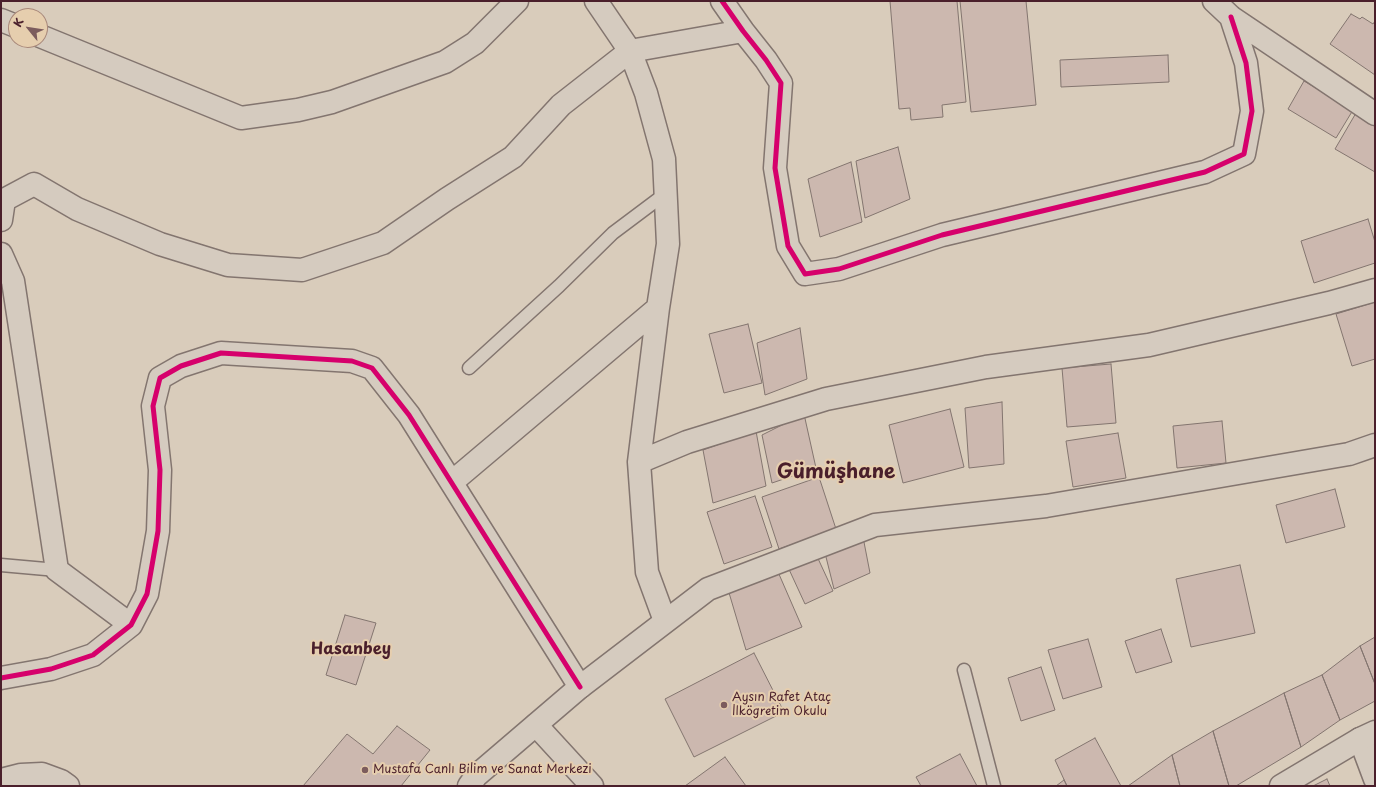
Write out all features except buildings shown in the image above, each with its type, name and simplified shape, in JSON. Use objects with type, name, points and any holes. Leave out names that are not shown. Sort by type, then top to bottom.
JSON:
[{"type":"street","points":[[48,39],[242,118],[298,110],[332,102],[445,62],[475,43],[517,1]]},
{"type":"street","points":[[596,1],[630,52],[646,93],[664,159],[668,244],[658,308],[639,462],[647,572],[665,621]]},
{"type":"street","points":[[722,1],[766,60],[781,83],[775,168],[788,246],[805,274],[839,270],[942,235],[1204,172],[1244,154],[1252,111],[1246,63],[1231,17]]},
{"type":"street","points":[[1214,1],[1231,17],[1375,114]]},
{"type":"street","points":[[1,220],[4,200],[34,184],[77,209],[160,244],[228,266],[302,270],[383,243],[447,199],[513,157],[561,105],[630,52],[743,31]]},
{"type":"street","points":[[1,254],[13,281],[57,570],[131,625]]},
{"type":"street","points":[[639,462],[687,442],[826,399],[986,367],[1149,344],[1329,303],[1375,290]]},
{"type":"street","points":[[452,482],[658,308]]},
{"type":"street","points":[[1,678],[51,669],[93,655],[131,625],[147,594],[158,531],[160,470],[153,406],[160,378],[181,366],[221,352],[352,361],[372,368],[409,415],[580,687]]},
{"type":"street","points":[[469,786],[476,776],[580,687],[708,589],[876,525],[1046,506],[1349,454],[1375,445]]},
{"type":"street","points":[[536,725],[592,786]]},
{"type":"street","points":[[1281,786],[1367,736],[1375,779]]},
{"type":"street","points":[[1,780],[21,775],[42,774],[61,781],[68,786]]},
{"type":"lane","points":[[469,368],[559,286],[613,233],[665,194]]},
{"type":"lane","points":[[1,565],[57,570]]},
{"type":"lane","points":[[964,670],[994,786]]},
{"type":"cycle path","points":[[722,1],[766,60],[781,83],[775,168],[788,246],[805,274],[839,269],[942,235],[1205,172],[1244,154],[1252,111],[1246,63],[1231,17]]},
{"type":"cycle path","points":[[1,678],[51,669],[93,655],[131,625],[147,594],[158,531],[160,470],[153,406],[160,378],[181,366],[221,353],[352,361],[372,368],[409,415],[580,687]]},
{"type":"place","name":"Aysın Rafet Ataç İlkögretim Okulu","points":[[724,705]]},
{"type":"place","name":"Mustafa Canlı Bilim ve Sanat Merkezi","points":[[365,770]]},
{"type":"district","name":"Gümüşhane","points":[[836,472]]},
{"type":"district","name":"Hasanbey","points":[[351,650]]}]
